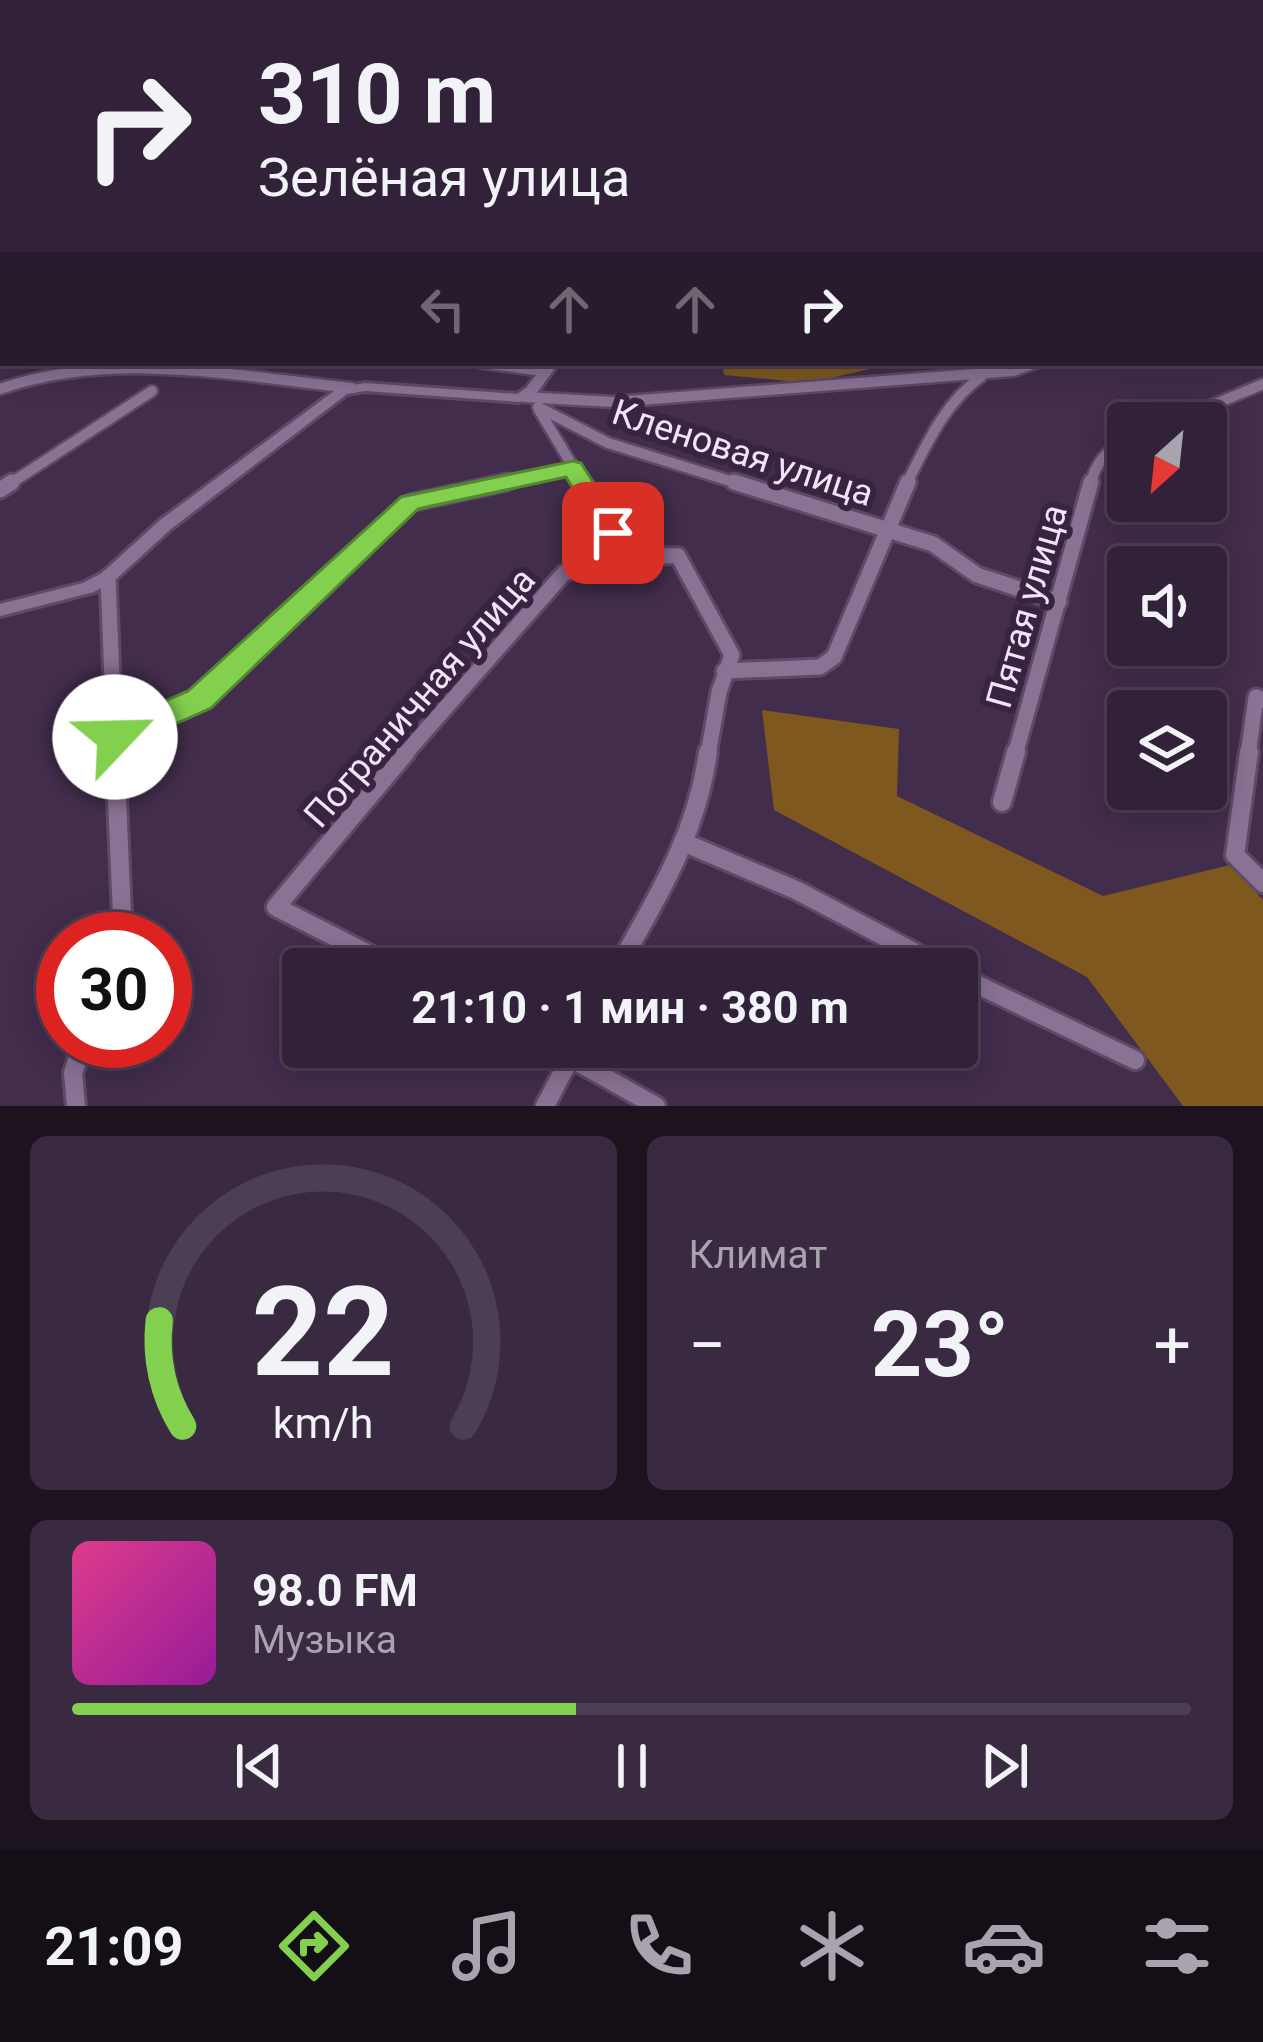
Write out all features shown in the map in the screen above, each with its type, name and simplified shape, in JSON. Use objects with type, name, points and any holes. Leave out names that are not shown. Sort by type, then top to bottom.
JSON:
[{"type":"street","points":[[0,389],[28,375],[95,367],[555,402],[614,402],[974,371],[992,374],[1024,366]]},
{"type":"street","points":[[524,397],[548,367]]},
{"type":"street","name":"Кленовая улица","points":[[524,397],[608,443],[884,529],[944,414],[970,380],[992,374]]},
{"type":"street","points":[[1220,402],[1263,384]]},
{"type":"street","points":[[0,610],[88,587],[108,577],[165,525],[352,388]]},
{"type":"street","points":[[0,490],[152,391]]},
{"type":"street","points":[[538,407],[626,555],[678,556],[731,655],[715,692],[700,802],[685,843],[628,948]]},
{"type":"street","name":"Пятая улица","points":[[1002,802],[1095,468],[1107,453]]},
{"type":"street","points":[[115,737],[200,700],[410,503],[573,468]]},
{"type":"street","points":[[724,670],[820,667],[834,657],[884,529],[933,544],[977,575],[1059,602]]},
{"type":"street","name":"Пограничная улица","points":[[357,948],[276,907],[462,685],[565,574],[626,555]]},
{"type":"street","points":[[108,577],[122,912]]},
{"type":"street","points":[[1259,698],[1235,855],[1263,883]]},
{"type":"street","points":[[685,843],[796,890],[906,948]]},
{"type":"street","points":[[978,985],[1135,1060]]},
{"type":"street","points":[[76,1068],[70,1086],[76,1106]]},
{"type":"street","points":[[545,1106],[559,1068]]},
{"type":"street","points":[[594,1068],[656,1106]]},
{"type":"shaded area","points":[[722,366],[883,366],[809,383],[724,375]]},
{"type":"shaded area","points":[[762,710],[899,729],[897,796],[1103,896],[1230,865],[1263,900],[1263,1106],[1183,1106],[1087,977],[774,810]]},
{"type":"route","points":[[115,737],[200,700],[410,503],[573,468],[613,533]]}]
